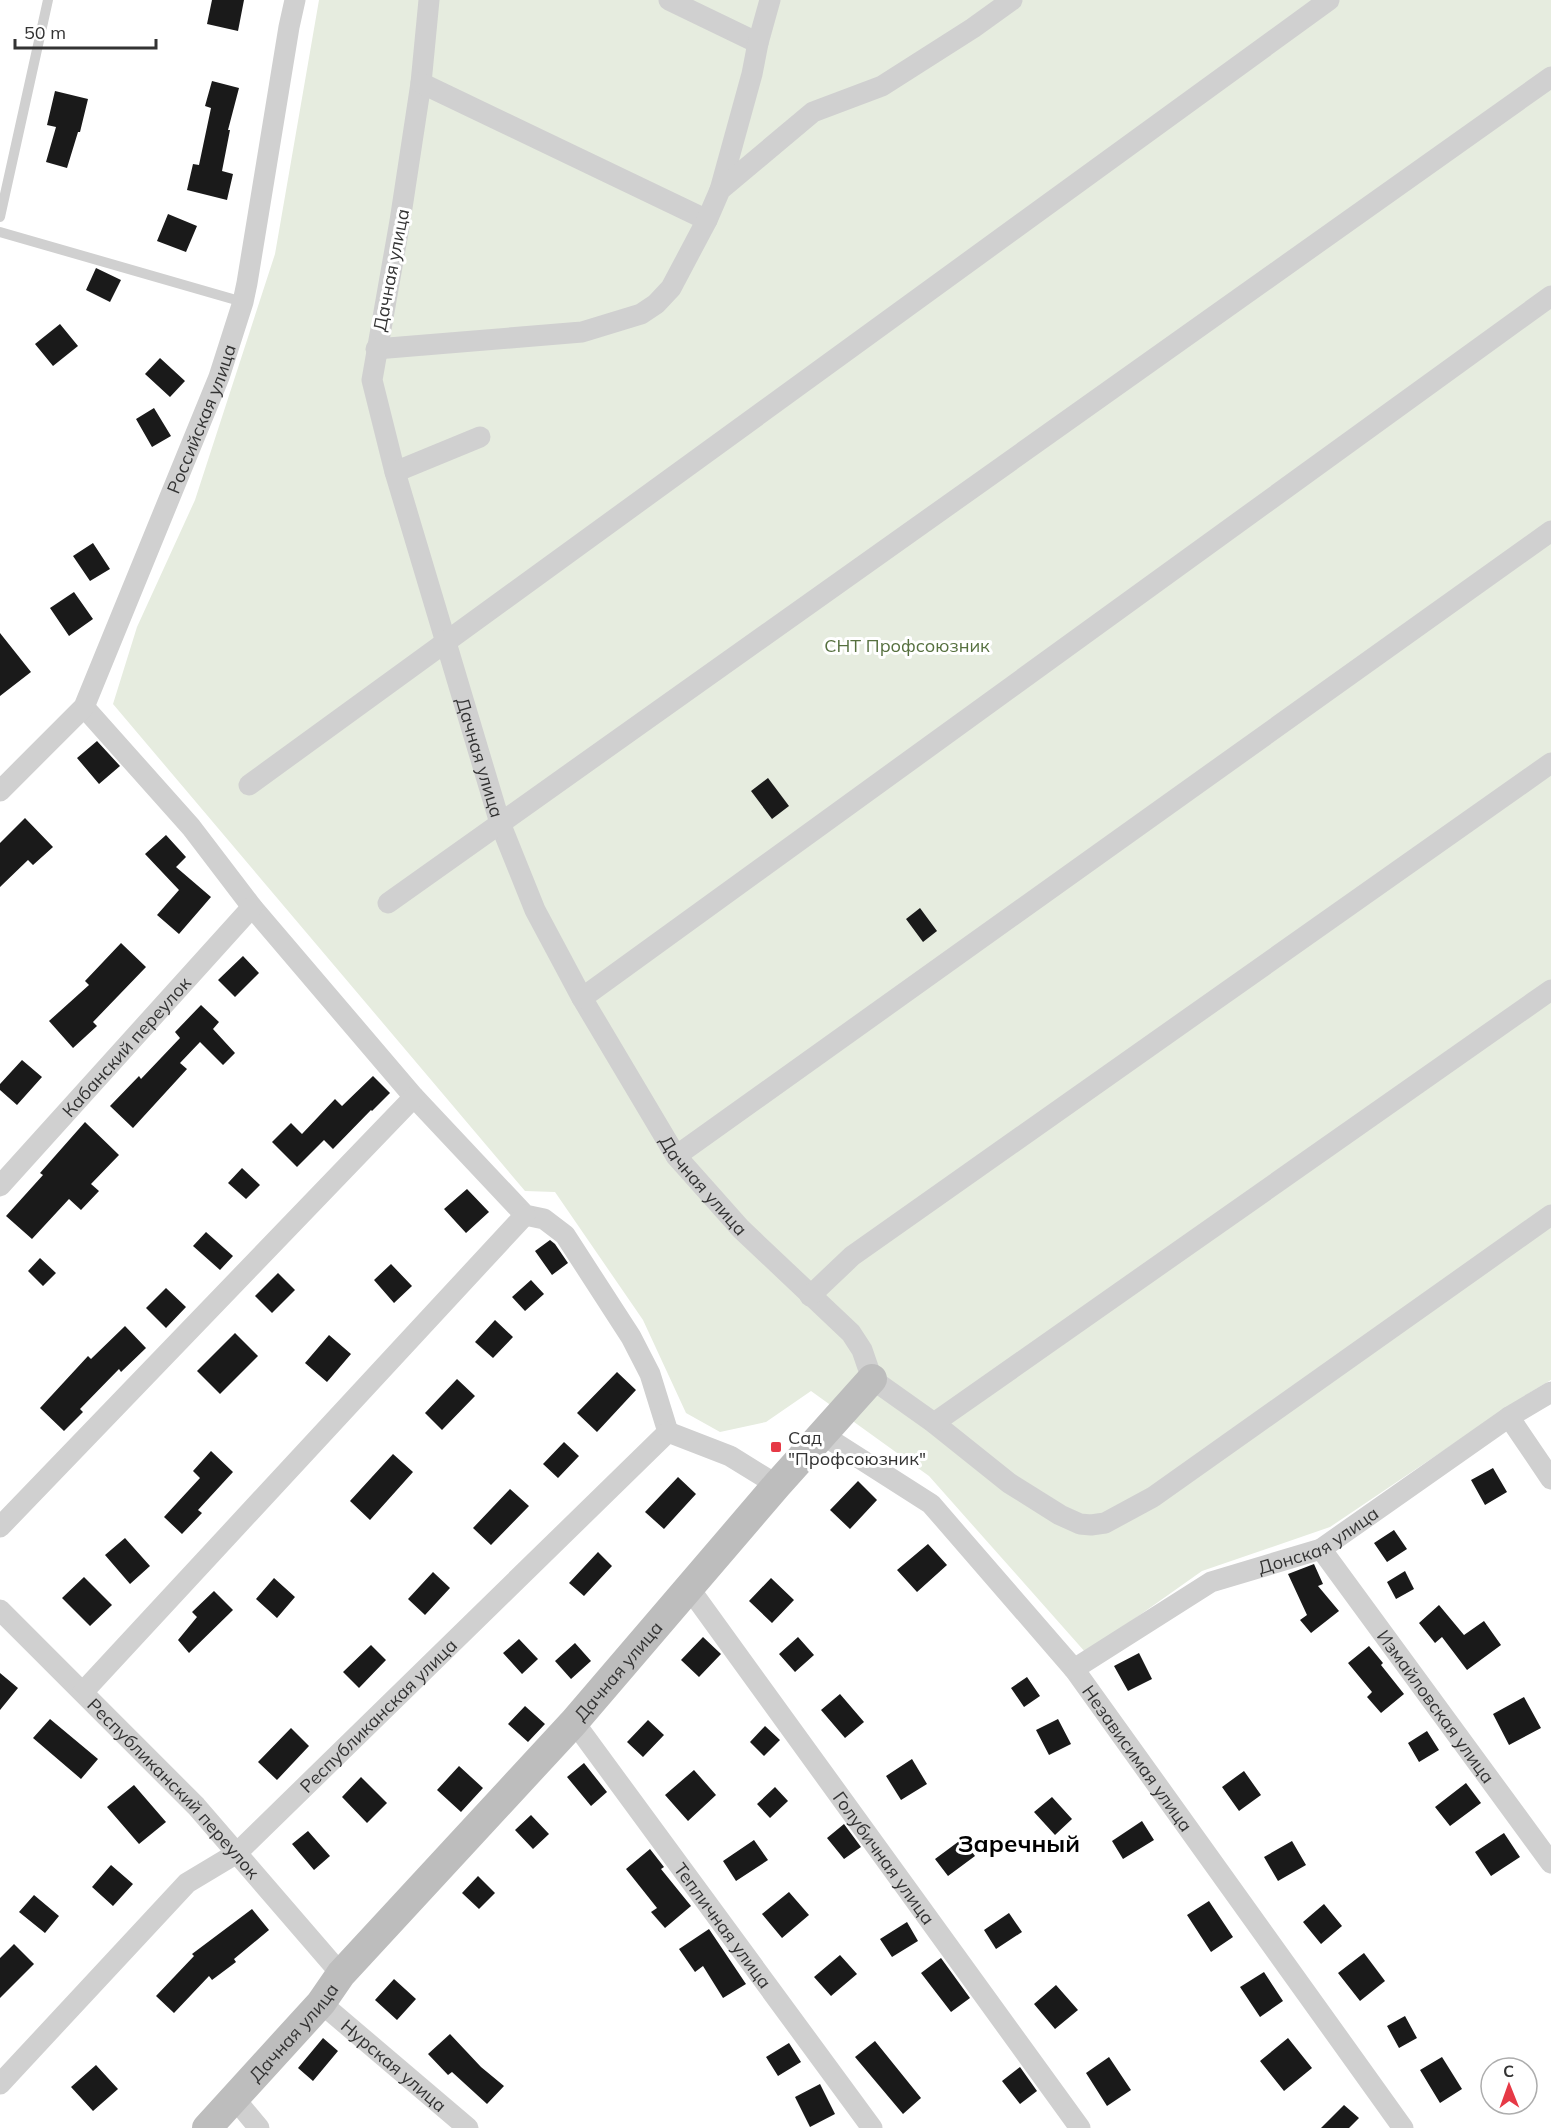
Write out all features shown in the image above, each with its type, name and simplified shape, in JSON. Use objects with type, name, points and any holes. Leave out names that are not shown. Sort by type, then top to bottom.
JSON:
[{"type":"street","name":"Российская улица","points":[[0,791],[84,707],[219,377],[243,302],[295,0]]},
{"type":"street","name":"Дачная улица","points":[[207,2128],[321,2003],[341,1974],[574,1722],[777,1485],[872,1379],[862,1350],[851,1333],[741,1229],[676,1156],[582,998],[536,910],[500,823],[395,472],[372,380],[421,83],[429,0]]},
{"type":"street","points":[[669,0],[758,43]]},
{"type":"street","points":[[376,349],[582,332],[641,314],[656,304],[671,288],[720,190],[770,0]]},
{"type":"street","points":[[720,190],[813,112],[882,86],[973,28],[1012,0]]},
{"type":"street","points":[[249,785],[1329,0]]},
{"type":"street","points":[[388,903],[1551,77]]},
{"type":"street","points":[[421,83],[707,220]]},
{"type":"street","points":[[582,998],[1551,296]]},
{"type":"street","points":[[395,472],[480,437]]},
{"type":"street","points":[[676,1156],[1551,531]]},
{"type":"street","points":[[84,707],[191,827],[252,907],[414,1097],[525,1215],[544,1220],[565,1236],[631,1337],[650,1374],[668,1432],[730,1456],[777,1485]]},
{"type":"street","points":[[810,1296],[852,1256],[1551,764]]},
{"type":"street","name":"Кабанский переулок","points":[[0,1186],[252,907]]},
{"type":"street","points":[[934,1423],[1551,990]]},
{"type":"street","points":[[0,1527],[414,1097]]},
{"type":"street","points":[[83,1692],[525,1215]]},
{"type":"street","points":[[872,1379],[934,1423],[1009,1483],[1060,1515],[1080,1524],[1105,1523],[1153,1497],[1551,1215]]},
{"type":"street","name":"Донская улица","points":[[1074,1669],[1211,1582],[1321,1549],[1509,1418],[1551,1392]]},
{"type":"street","points":[[1509,1418],[1551,1479]]},
{"type":"street","name":"Республиканская улица","points":[[0,2084],[187,1883],[237,1853],[668,1432]]},
{"type":"street","name":"Независимая улица","points":[[823,1436],[931,1504],[1074,1669],[1403,2128]]},
{"type":"street","name":"Измайловская улица","points":[[1321,1549],[1551,1863]]},
{"type":"street","name":"Голубичная улица","points":[[689,1588],[1080,2128]]},
{"type":"street","name":"Республиканский переулок","points":[[0,1610],[196,1806],[341,1974]]},
{"type":"street","name":"Тепличная улица","points":[[574,1722],[872,2128]]},
{"type":"street","name":"Нурская улица","points":[[321,2003],[468,2128]]},
{"type":"street","points":[[235,2099],[259,2128]]},
{"type":"lane","points":[[0,217],[48,0]]},
{"type":"lane","points":[[0,232],[243,302]]},
{"type":"green space","name":"СНТ Профсоюзник","points":[[319,0],[1551,0],[1551,1380],[1330,1527],[1202,1571],[1086,1653],[929,1476],[811,1391],[766,1422],[720,1432],[686,1413],[643,1320],[555,1192],[525,1191],[113,704],[137,627],[195,500],[275,254]]},
{"type":"building","points":[[212,0],[244,0],[238,31],[207,24]]},
{"type":"building","points":[[212,81],[239,88],[228,130],[230,130],[222,171],[233,174],[227,200],[187,190],[193,164],[199,165],[211,108],[205,106]]},
{"type":"building","points":[[55,91],[88,99],[80,132],[78,132],[67,168],[46,162],[56,127],[47,125]]},
{"type":"building","points":[[168,214],[197,226],[186,252],[157,241]]},
{"type":"building","points":[[96,268],[121,280],[110,302],[86,290]]},
{"type":"building","points":[[60,324],[78,346],[53,366],[35,344]]},
{"type":"building","points":[[160,358],[185,381],[170,397],[145,374]]},
{"type":"building","points":[[154,408],[171,436],[152,447],[136,419]]},
{"type":"building","points":[[93,543],[110,569],[90,581],[73,556]]},
{"type":"building","points":[[74,592],[93,619],[69,636],[50,608]]},
{"type":"building","points":[[0,633],[31,672],[0,696]]},
{"type":"building","points":[[97,741],[120,766],[99,784],[77,758]]},
{"type":"building","points":[[768,778],[789,806],[772,819],[751,791]]},
{"type":"building","points":[[25,818],[53,847],[33,865],[28,860],[0,887],[0,843]]},
{"type":"building","points":[[166,835],[186,857],[176,867],[211,897],[179,934],[157,915],[179,890],[145,854]]},
{"type":"building","points":[[920,908],[937,931],[923,942],[906,919]]},
{"type":"building","points":[[121,943],[146,967],[93,1022],[97,1026],[73,1048],[49,1021],[89,985],[85,981]]},
{"type":"building","points":[[243,956],[259,973],[235,997],[218,980]]},
{"type":"building","points":[[201,1005],[219,1022],[213,1029],[235,1053],[223,1065],[200,1042],[180,1063],[187,1069],[133,1128],[110,1106],[139,1076],[141,1079],[180,1038],[175,1032]]},
{"type":"building","points":[[22,1060],[42,1077],[17,1105],[0,1090],[0,1084]]},
{"type":"building","points":[[373,1076],[390,1093],[333,1149],[324,1140],[297,1167],[272,1142],[291,1123],[302,1134],[335,1099],[342,1106]]},
{"type":"building","points":[[85,1122],[119,1155],[91,1184],[99,1191],[81,1210],[69,1199],[32,1239],[6,1216],[43,1175],[40,1173]]},
{"type":"building","points":[[242,1168],[260,1185],[246,1199],[228,1183]]},
{"type":"building","points":[[467,1189],[489,1212],[466,1233],[444,1209]]},
{"type":"building","points":[[206,1232],[233,1256],[220,1270],[193,1246]]},
{"type":"building","points":[[550,1240],[568,1263],[552,1275],[535,1251]]},
{"type":"building","points":[[40,1258],[56,1273],[43,1286],[28,1271]]},
{"type":"building","points":[[391,1264],[412,1286],[394,1303],[374,1280]]},
{"type":"building","points":[[278,1273],[295,1290],[272,1313],[255,1296]]},
{"type":"building","points":[[531,1280],[544,1294],[525,1311],[512,1297]]},
{"type":"building","points":[[166,1288],[186,1307],[166,1328],[146,1308]]},
{"type":"building","points":[[495,1320],[513,1337],[493,1358],[475,1342]]},
{"type":"building","points":[[125,1326],[146,1348],[121,1372],[119,1369],[80,1409],[83,1412],[64,1431],[40,1408],[88,1356],[91,1359]]},
{"type":"building","points":[[235,1333],[258,1356],[220,1394],[197,1371]]},
{"type":"building","points":[[329,1335],[351,1354],[327,1382],[305,1363]]},
{"type":"building","points":[[617,1372],[636,1390],[597,1432],[577,1413]]},
{"type":"building","points":[[457,1379],[475,1396],[442,1430],[425,1413]]},
{"type":"building","points":[[564,1442],[579,1456],[558,1478],[543,1464]]},
{"type":"building","points":[[211,1451],[233,1472],[198,1510],[202,1513],[182,1534],[164,1517],[200,1478],[193,1471]]},
{"type":"building","points":[[393,1454],[413,1472],[370,1520],[350,1501]]},
{"type":"building","points":[[1493,1468],[1507,1492],[1485,1505],[1471,1480]]},
{"type":"building","points":[[678,1477],[696,1494],[664,1529],[645,1512]]},
{"type":"building","points":[[858,1481],[877,1500],[850,1529],[830,1510]]},
{"type":"building","points":[[510,1489],[529,1506],[491,1545],[473,1528]]},
{"type":"building","points":[[1394,1530],[1407,1549],[1387,1562],[1374,1543]]},
{"type":"building","points":[[125,1538],[150,1566],[130,1584],[105,1555]]},
{"type":"building","points":[[928,1544],[947,1565],[917,1592],[897,1570]]},
{"type":"building","points":[[598,1552],[612,1566],[584,1596],[569,1583]]},
{"type":"building","points":[[1314,1564],[1323,1584],[1318,1586],[1339,1611],[1311,1633],[1300,1620],[1307,1615],[1288,1574]]},
{"type":"building","points":[[1405,1571],[1414,1589],[1396,1599],[1387,1582]]},
{"type":"building","points":[[433,1572],[450,1588],[425,1615],[408,1599]]},
{"type":"building","points":[[84,1577],[112,1605],[90,1626],[62,1598]]},
{"type":"building","points":[[274,1578],[295,1597],[277,1618],[256,1599]]},
{"type":"building","points":[[771,1578],[794,1600],[772,1623],[749,1601]]},
{"type":"building","points":[[214,1591],[233,1610],[189,1653],[178,1640],[197,1617],[192,1612]]},
{"type":"building","points":[[1439,1605],[1464,1635],[1484,1621],[1501,1645],[1467,1670],[1442,1637],[1435,1643],[1419,1623]]},
{"type":"building","points":[[703,1637],[721,1654],[699,1677],[681,1660]]},
{"type":"building","points":[[798,1637],[814,1655],[795,1672],[779,1654]]},
{"type":"building","points":[[519,1639],[538,1659],[522,1674],[503,1653]]},
{"type":"building","points":[[575,1643],[591,1661],[571,1679],[555,1661]]},
{"type":"building","points":[[371,1645],[386,1660],[359,1688],[343,1672]]},
{"type":"building","points":[[1369,1646],[1404,1694],[1381,1713],[1367,1697],[1372,1692],[1348,1663]]},
{"type":"building","points":[[1139,1653],[1152,1679],[1128,1691],[1114,1666]]},
{"type":"building","points":[[0,1673],[18,1688],[0,1710]]},
{"type":"building","points":[[1027,1677],[1040,1696],[1024,1707],[1011,1688]]},
{"type":"building","points":[[840,1694],[864,1722],[845,1738],[821,1710]]},
{"type":"building","points":[[1524,1697],[1541,1728],[1509,1745],[1493,1714]]},
{"type":"building","points":[[525,1706],[545,1724],[528,1742],[508,1724]]},
{"type":"building","points":[[50,1719],[98,1759],[81,1779],[33,1738]]},
{"type":"building","points":[[1058,1719],[1071,1744],[1049,1755],[1036,1730]]},
{"type":"building","points":[[648,1720],[664,1735],[643,1757],[627,1742]]},
{"type":"building","points":[[765,1726],[780,1740],[764,1756],[750,1742]]},
{"type":"building","points":[[291,1728],[309,1746],[277,1780],[258,1762]]},
{"type":"building","points":[[1427,1731],[1439,1750],[1419,1762],[1408,1743]]},
{"type":"building","points":[[912,1759],[927,1784],[901,1800],[886,1776]]},
{"type":"building","points":[[584,1763],[607,1792],[591,1806],[567,1777]]},
{"type":"building","points":[[459,1766],[483,1788],[461,1812],[437,1790]]},
{"type":"building","points":[[694,1770],[716,1795],[688,1821],[665,1795]]},
{"type":"building","points":[[1244,1771],[1261,1795],[1239,1811],[1222,1787]]},
{"type":"building","points":[[361,1777],[387,1803],[367,1823],[342,1797]]},
{"type":"building","points":[[1466,1783],[1481,1803],[1450,1826],[1435,1807]]},
{"type":"building","points":[[134,1785],[166,1822],[139,1844],[107,1807]]},
{"type":"building","points":[[775,1787],[788,1801],[770,1818],[757,1804]]},
{"type":"building","points":[[1052,1797],[1072,1819],[1055,1835],[1034,1812]]},
{"type":"building","points":[[531,1815],[549,1834],[533,1849],[515,1830]]},
{"type":"building","points":[[1142,1821],[1154,1840],[1123,1859],[1112,1841]]},
{"type":"building","points":[[844,1824],[861,1847],[844,1859],[827,1838]]},
{"type":"building","points":[[308,1831],[330,1856],[314,1870],[292,1844]]},
{"type":"building","points":[[1504,1833],[1520,1857],[1491,1876],[1475,1852]]},
{"type":"building","points":[[962,1839],[975,1856],[948,1876],[935,1859]]},
{"type":"building","points":[[754,1840],[768,1860],[736,1881],[723,1861]]},
{"type":"building","points":[[1292,1841],[1306,1865],[1278,1881],[1264,1857]]},
{"type":"building","points":[[650,1849],[664,1867],[661,1869],[691,1906],[665,1928],[651,1912],[657,1908],[626,1869]]},
{"type":"building","points":[[111,1865],[133,1884],[113,1906],[92,1887]]},
{"type":"building","points":[[478,1876],[495,1893],[479,1909],[462,1893]]},
{"type":"building","points":[[789,1892],[809,1915],[782,1938],[762,1914]]},
{"type":"building","points":[[34,1895],[59,1916],[45,1933],[19,1912]]},
{"type":"building","points":[[1209,1901],[1233,1937],[1211,1952],[1187,1915]]},
{"type":"building","points":[[1324,1904],[1342,1926],[1321,1944],[1303,1922]]},
{"type":"building","points":[[252,1909],[269,1930],[234,1959],[236,1962],[212,1980],[209,1976],[174,2013],[156,1996],[194,1956],[192,1954]]},
{"type":"building","points":[[1009,1913],[1022,1932],[996,1949],[984,1930]]},
{"type":"building","points":[[907,1922],[918,1941],[892,1957],[880,1939]]},
{"type":"building","points":[[709,1929],[746,1984],[723,1998],[703,1966],[695,1972],[679,1949]]},
{"type":"building","points":[[14,1944],[34,1964],[0,1998],[0,1958]]},
{"type":"building","points":[[1364,1953],[1385,1981],[1360,2001],[1338,1973]]},
{"type":"building","points":[[840,1955],[857,1974],[831,1996],[814,1977]]},
{"type":"building","points":[[941,1958],[970,1998],[951,2012],[921,1973]]},
{"type":"building","points":[[1264,1972],[1283,2001],[1260,2017],[1240,1987]]},
{"type":"building","points":[[394,1979],[416,1999],[397,2020],[375,2000]]},
{"type":"building","points":[[1056,1985],[1078,2010],[1055,2029],[1034,2004]]},
{"type":"building","points":[[1405,2016],[1417,2038],[1399,2048],[1387,2026]]},
{"type":"building","points":[[450,2034],[481,2067],[504,2086],[487,2104],[452,2072],[448,2075],[428,2054]]},
{"type":"building","points":[[323,2038],[338,2051],[313,2081],[298,2068]]},
{"type":"building","points":[[1288,2038],[1312,2068],[1284,2091],[1260,2061]]},
{"type":"building","points":[[875,2041],[921,2098],[903,2114],[855,2057]]},
{"type":"building","points":[[789,2043],[801,2062],[778,2076],[766,2057]]},
{"type":"building","points":[[1109,2057],[1131,2090],[1107,2106],[1086,2073]]},
{"type":"building","points":[[1442,2057],[1462,2089],[1440,2103],[1420,2070]]},
{"type":"building","points":[[96,2065],[118,2089],[93,2111],[71,2087]]},
{"type":"building","points":[[1020,2067],[1037,2091],[1020,2104],[1002,2081]]},
{"type":"building","points":[[820,2084],[835,2114],[810,2127],[795,2097]]},
{"type":"building","points":[[1344,2105],[1359,2118],[1349,2128],[1321,2128]]},
{"type":"place","name":"Сад \"Профсоюзник\"","points":[[776,1447]]},
{"type":"district","name":"Заречный","points":[[1019,1843]]}]
